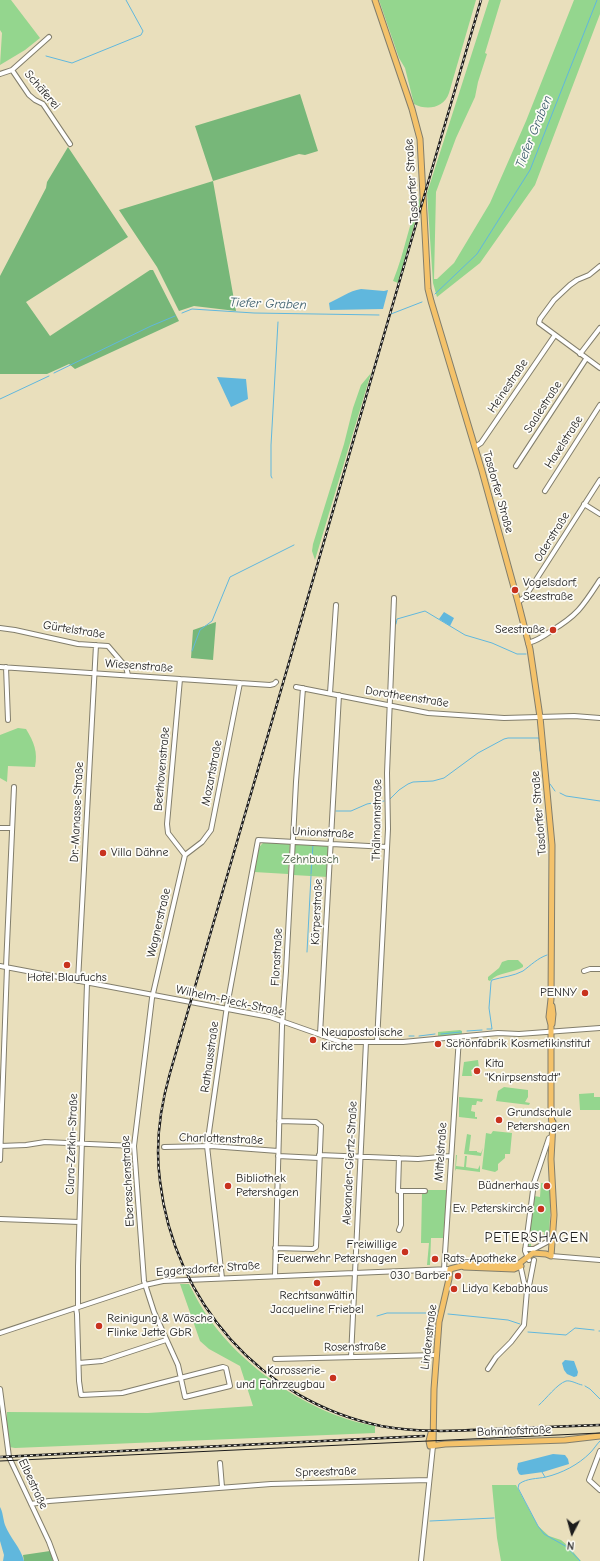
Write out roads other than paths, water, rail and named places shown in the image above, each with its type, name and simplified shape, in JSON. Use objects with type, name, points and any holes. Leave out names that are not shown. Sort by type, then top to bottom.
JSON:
[{"type":"main road","name":"Tasdorfer Straße","points":[[375,0],[419,132],[422,152],[429,294],[475,447],[518,602],[528,643],[540,717],[552,845],[551,999],[554,1014],[551,1025],[551,1160],[554,1207],[551,1256]]},
{"type":"main road","points":[[450,1269],[469,1264],[513,1266],[530,1259],[535,1253],[551,1256]]},
{"type":"main road","name":"Lindenstraße","points":[[432,1446],[429,1439],[434,1419],[436,1355],[440,1317],[450,1269]]},
{"type":"main road","name":"Bahnhofstraße","points":[[432,1446],[445,1444],[565,1440],[600,1436]]},
{"type":"street","name":"Schäferei","points":[[0,74],[12,70],[49,37]]},
{"type":"street","name":"Schäferei","points":[[12,70],[29,95],[35,100],[44,104],[70,144]]},
{"type":"street","points":[[600,266],[589,275],[570,285],[554,300],[540,319],[539,323],[600,368]]},
{"type":"street","points":[[580,354],[600,328]]},
{"type":"street","name":"Heinestraße","points":[[475,447],[481,443],[555,335]]},
{"type":"street","name":"Saalestraße","points":[[516,466],[586,359]]},
{"type":"street","name":"Havelstraße","points":[[545,490],[600,405]]},
{"type":"street","name":"Oderstraße","points":[[518,602],[525,597],[600,480]]},
{"type":"street","points":[[584,504],[600,514]]},
{"type":"street","points":[[528,643],[553,630],[577,614],[600,580]]},
{"type":"street","name":"Thälmannstraße","points":[[376,1042],[387,847],[387,773],[394,598]]},
{"type":"street","points":[[330,693],[336,605]]},
{"type":"street","name":"Gürtelstraße","points":[[0,628],[78,644],[108,646],[126,667],[128,675]]},
{"type":"street","name":"Dr.-Manasse-Straße","points":[[78,981],[96,645]]},
{"type":"street","name":"Wiesenstraße","points":[[0,667],[270,685],[276,682]]},
{"type":"street","points":[[6,667],[8,720]]},
{"type":"street","name":"Beethovenstraße","points":[[180,679],[167,824],[168,833],[185,855]]},
{"type":"street","name":"Mozartstraße","points":[[185,855],[202,842],[211,830],[240,683]]},
{"type":"street","name":"Dorotheenstraße","points":[[296,687],[421,712],[504,718],[585,716],[600,718]]},
{"type":"street","name":"Florastraße","points":[[275,1275],[282,1021],[303,688]]},
{"type":"street","name":"Körperstraße","points":[[320,1034],[339,695]]},
{"type":"street","points":[[0,1160],[14,787]]},
{"type":"street","points":[[0,828],[12,828]]},
{"type":"street","name":"Unionstraße","points":[[258,840],[387,847]]},
{"type":"street","name":"Rathausstraße","points":[[222,1278],[207,1146],[227,1009],[258,840]]},
{"type":"street","name":"Wagnerstraße","points":[[153,995],[185,855]]},
{"type":"street","name":"Wilhelm-Pieck-Straße","points":[[0,966],[227,1009],[282,1021],[341,1042],[409,1041],[498,1033],[519,1034],[600,1028]]},
{"type":"street","points":[[584,971],[590,969],[600,969]]},
{"type":"street","name":"Clara-Zetkin-Straße","points":[[87,982],[77,1303],[81,1395],[122,1393],[180,1378]]},
{"type":"street","name":"Ebereschenstraße","points":[[153,995],[134,1146],[145,1285],[151,1304],[178,1365],[180,1378],[185,1397],[230,1386],[226,1368],[223,1367],[180,1378]]},
{"type":"street","name":"Mittelstraße","points":[[444,1269],[450,1156],[459,1037]]},
{"type":"street","name":"Alexander-Giertz-Straße","points":[[351,1357],[366,1042]]},
{"type":"street","points":[[275,1248],[313,1249],[316,1246],[321,1126],[318,1123],[279,1121]]},
{"type":"street","points":[[488,1369],[496,1357],[511,1342],[524,1325],[527,1290],[532,1273],[530,1259],[525,1249],[534,1183],[541,1158],[549,1138],[552,1137]]},
{"type":"street","points":[[0,1146],[26,1145],[45,1142],[134,1146]]},
{"type":"street","name":"Charlottenstraße","points":[[164,1147],[207,1146],[278,1151]]},
{"type":"street","name":"Charlottenstraße","points":[[278,1156],[431,1158],[450,1156]]},
{"type":"street","points":[[399,1158],[398,1191],[401,1191],[401,1225],[399,1230]]},
{"type":"street","points":[[541,1158],[551,1160]]},
{"type":"street","points":[[401,1191],[425,1191]]},
{"type":"street","points":[[0,1219],[79,1222]]},
{"type":"street","points":[[525,1249],[534,1249],[547,1242]]},
{"type":"street","points":[[551,1256],[600,1260]]},
{"type":"street","points":[[521,1264],[525,1287],[527,1290]]},
{"type":"street","name":"Eggersdorfer Straße","points":[[0,1333],[145,1285],[168,1280],[450,1269]]},
{"type":"street","points":[[79,1363],[102,1361],[166,1340]]},
{"type":"street","name":"Rosenstraße","points":[[275,1359],[436,1355]]},
{"type":"street","name":"Elbestraße","points":[[0,1389],[9,1456],[49,1542],[56,1561]]},
{"type":"street","points":[[421,1561],[432,1446]]},
{"type":"street","points":[[600,1451],[589,1480],[600,1490]]},
{"type":"street","points":[[220,1463],[222,1487]]},
{"type":"street","name":"Spreestraße","points":[[31,1504],[49,1501],[222,1487],[272,1484],[429,1480]]},
{"type":"water","points":[[361,289],[388,290],[383,309],[330,310],[329,303]]},
{"type":"water","points":[[217,377],[246,379],[248,399],[231,407]]},
{"type":"water","points":[[444,612],[454,618],[450,626],[439,619]]},
{"type":"water","points":[[565,1360],[574,1361],[578,1372],[577,1376],[574,1377],[567,1374],[564,1370],[562,1363]]},
{"type":"water","points":[[553,1454],[565,1455],[569,1464],[543,1472],[519,1474],[517,1469],[518,1463]]},
{"type":"water","points":[[0,1507],[5,1525],[23,1556],[24,1561],[3,1561],[4,1555],[0,1541]]},
{"type":"waterway","points":[[46,56],[72,63],[141,35],[143,31],[126,0]]},
{"type":"waterway","name":"Tiefer Graben","points":[[435,294],[477,254],[530,170],[597,0]]},
{"type":"waterway","name":"Tiefer Graben","points":[[391,314],[422,302]]},
{"type":"waterway","name":"Tiefer Graben","points":[[182,313],[192,309],[254,313],[379,315]]},
{"type":"waterway","name":"Tiefer Graben","points":[[54,373],[175,316]]},
{"type":"waterway","points":[[272,478],[271,445],[278,322]]},
{"type":"waterway","name":"Tiefer Graben","points":[[0,399],[49,376]]},
{"type":"waterway","points":[[192,651],[200,630],[212,621],[230,577],[294,545]]},
{"type":"waterway","points":[[396,624],[397,619],[425,611],[465,635],[492,643],[517,654],[526,654]]},
{"type":"waterway","points":[[390,799],[399,790],[413,782],[433,781],[444,778],[478,753],[504,739],[539,738],[540,751]]},
{"type":"waterway","points":[[541,758],[543,773]]},
{"type":"waterway","points":[[550,784],[555,791]]},
{"type":"waterway","points":[[560,793],[566,796],[600,801]]},
{"type":"waterway","points":[[336,811],[351,811],[367,804],[384,801]]},
{"type":"waterway","points":[[311,874],[313,844]]},
{"type":"waterway","points":[[307,952],[311,876]]},
{"type":"waterway","points":[[487,1029],[492,1029],[489,1008],[492,980],[519,973],[547,955]]},
{"type":"waterway","points":[[467,1031],[482,1030]]},
{"type":"waterway","points":[[441,1034],[461,1032]]},
{"type":"waterway","points":[[419,1036],[435,1034]]},
{"type":"waterway","points":[[409,1036],[414,1036]]},
{"type":"waterway","points":[[377,1316],[387,1313],[435,1313]]},
{"type":"waterway","points":[[448,1314],[508,1320],[520,1324]]},
{"type":"waterway","points":[[528,1332],[566,1335],[575,1328],[594,1330]]},
{"type":"waterway","points":[[539,1405],[555,1388],[566,1381],[582,1385]]},
{"type":"waterway","points":[[585,1386],[600,1399]]},
{"type":"waterway","points":[[580,1561],[567,1547],[544,1534],[538,1526],[518,1488],[519,1484],[525,1481],[546,1477],[570,1468],[591,1452],[600,1441]]},
{"type":"waterway","points":[[542,1472],[545,1477]]},
{"type":"waterway","points":[[430,1521],[494,1518]]},
{"type":"tram line","points":[[0,1461],[600,1433]]},
{"type":"railway","points":[[481,0],[170,1073],[159,1127],[158,1154],[160,1181],[169,1225],[184,1267],[204,1305],[231,1340],[262,1369],[298,1394],[338,1413],[381,1426],[409,1430],[452,1431],[600,1425]]},
{"type":"railway","points":[[0,1457],[424,1436]]},
{"type":"place","name":"Vogelsdorf, Seestraße","points":[[515,590]]},
{"type":"place","name":"Seestraße","points":[[553,630]]},
{"type":"place","name":"Villa Dähne","points":[[103,853]]},
{"type":"place","name":"Hotel Blaufuchs","points":[[67,965]]},
{"type":"place","name":"PENNY","points":[[585,993]]},
{"type":"place","name":"Neuapostolische Kirche","points":[[313,1040]]},
{"type":"place","name":"Schönfabrik Kosmetikinstitut","points":[[438,1044]]},
{"type":"place","name":"Kita \"Knirpsenstadt\"","points":[[477,1071]]},
{"type":"place","name":"Grundschule Petershagen","points":[[499,1120]]},
{"type":"place","name":"Bibliothek Petershagen","points":[[228,1186]]},
{"type":"place","name":"Büdnerhaus","points":[[547,1186]]},
{"type":"place","name":"Ev. Peterskirche","points":[[541,1209]]},
{"type":"place","name":"Freiwillige Feuerwehr Petershagen","points":[[405,1252]]},
{"type":"place","name":"Rats-Apotheke","points":[[435,1259]]},
{"type":"place","name":"030 Barber","points":[[458,1276]]},
{"type":"place","name":"Rechtsanwältin Jacqueline Friebel","points":[[317,1283]]},
{"type":"place","name":"Lidya Kebabhaus","points":[[454,1289]]},
{"type":"place","name":"Reinigung & Wäsche Flinke Jette GbR","points":[[99,1326]]},
{"type":"place","name":"Karosserie- und Fahrzeugbau","points":[[333,1378]]},
{"type":"district","name":"PETERSHAGEN","points":[[537,1238]]},
{"type":"park label","name":"Zehnbusch","points":[[311,860]]}]
